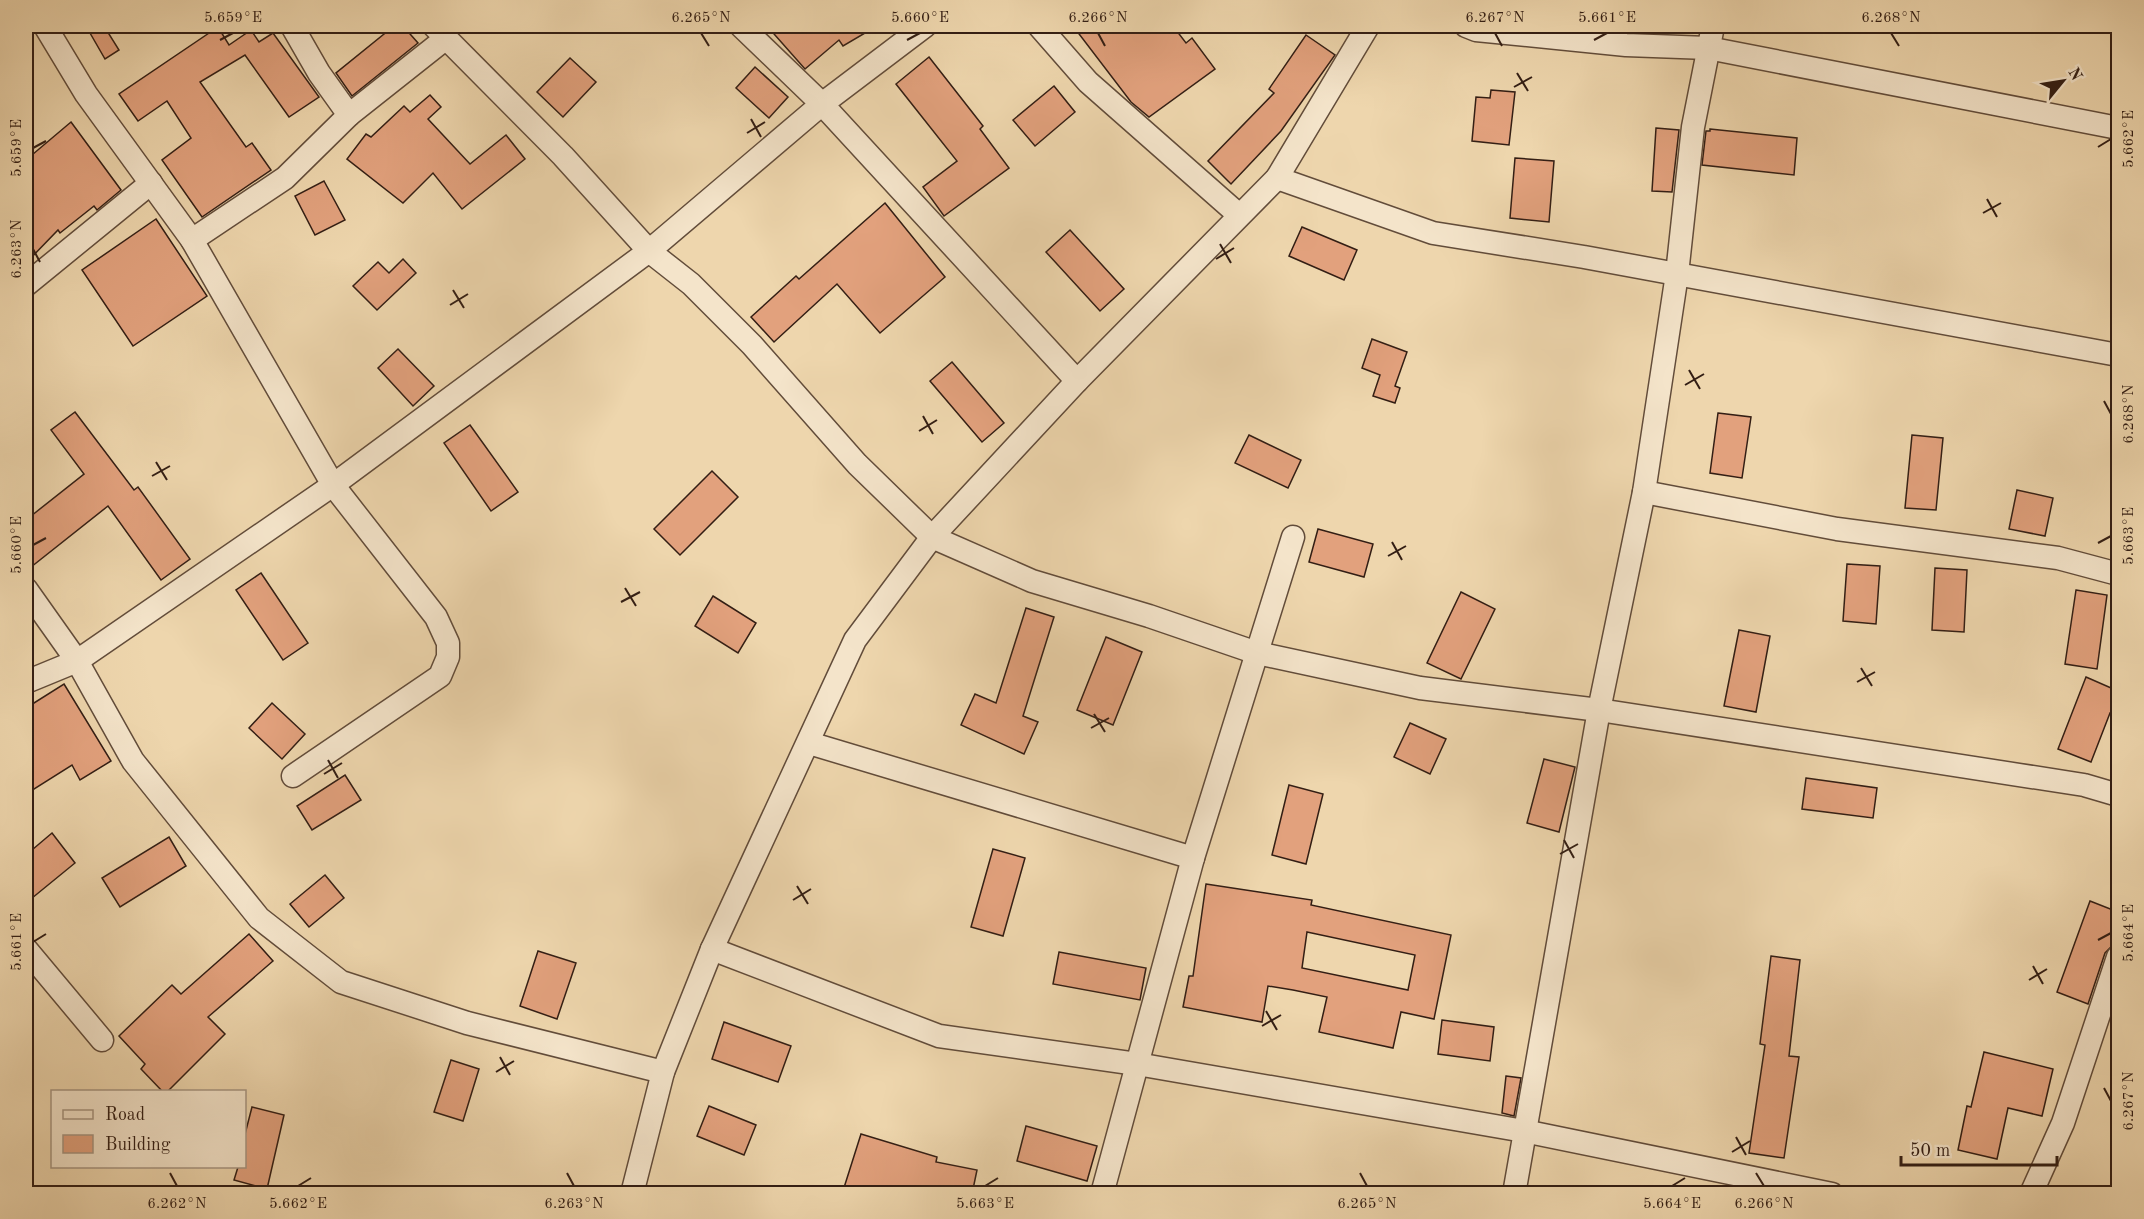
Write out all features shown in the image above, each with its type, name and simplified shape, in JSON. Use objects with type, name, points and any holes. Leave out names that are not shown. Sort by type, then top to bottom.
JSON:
[{"type":"street","points":[[45,26],[86,94],[192,240],[333,484],[436,617],[447,643],[448,657],[440,676],[293,776]]},
{"type":"street","points":[[292,26],[319,73],[349,115]]},
{"type":"street","points":[[741,26],[822,105],[1077,381]]},
{"type":"street","points":[[26,682],[77,662],[333,484],[649,251],[822,105],[925,26]]},
{"type":"street","points":[[1039,26],[1088,82],[1239,215]]},
{"type":"street","points":[[632,1194],[663,1072],[712,949],[855,640],[932,537],[1077,381],[1277,178],[1368,26]]},
{"type":"street","points":[[1466,26],[1476,30],[1615,44],[1708,48],[2118,128]]},
{"type":"street","points":[[1514,1194],[1599,710],[1644,492],[1677,274],[1693,127],[1713,26]]},
{"type":"street","points":[[192,240],[285,178],[349,115],[440,32],[562,156],[649,251],[691,284],[752,345],[857,464],[932,537],[1032,581],[1149,616],[1257,653],[1420,688],[1599,710],[2073,783],[2118,795]]},
{"type":"street","points":[[1277,178],[1433,233],[1677,274],[2118,355]]},
{"type":"street","points":[[26,285],[151,183]]},
{"type":"street","points":[[1644,492],[1837,529],[2058,558],[2118,574]]},
{"type":"street","points":[[1102,1194],[1193,858],[1293,537]]},
{"type":"street","points":[[26,589],[77,662],[133,761],[259,918],[341,982],[467,1023],[663,1072]]},
{"type":"street","points":[[808,743],[1193,858]]},
{"type":"street","points":[[26,949],[102,1040]]},
{"type":"street","points":[[712,949],[939,1036],[1137,1064],[1524,1131],[1832,1194]]},
{"type":"street","points":[[2031,1194],[2063,1123],[2118,957]]},
{"type":"building","points":[[86,26],[104,26],[119,50],[105,59]]},
{"type":"building","points":[[394,26],[403,26],[418,43],[352,96],[336,73]]},
{"type":"building","points":[[767,26],[877,26],[843,46],[839,40],[805,69]]},
{"type":"building","points":[[1073,26],[1173,26],[1186,43],[1192,38],[1215,69],[1149,117],[1131,102]]},
{"type":"building","points":[[218,27],[229,45],[251,30],[259,42],[273,33],[319,97],[289,117],[245,55],[200,82],[246,147],[252,143],[271,170],[202,217],[162,160],[191,138],[167,101],[138,121],[119,94]]},
{"type":"building","points":[[1306,35],[1335,55],[1281,131],[1231,184],[1208,161],[1274,93],[1269,89]]},
{"type":"building","points":[[929,57],[983,126],[980,129],[1009,168],[944,216],[923,187],[957,161],[896,84]]},
{"type":"building","points":[[570,58],[596,82],[563,117],[537,92]]},
{"type":"building","points":[[755,67],[788,97],[769,118],[736,88]]},
{"type":"building","points":[[1054,86],[1075,112],[1035,146],[1013,120]]},
{"type":"building","points":[[1491,90],[1515,92],[1509,145],[1472,141],[1476,97],[1490,98]]},
{"type":"building","points":[[430,95],[441,107],[428,119],[470,164],[506,135],[525,159],[462,209],[433,173],[403,203],[347,159],[366,134],[371,137],[404,106],[410,112]]},
{"type":"building","points":[[71,122],[121,190],[97,210],[94,206],[60,233],[58,230],[26,263],[26,160]]},
{"type":"building","points":[[1656,128],[1679,130],[1672,192],[1652,191]]},
{"type":"building","points":[[1710,129],[1797,138],[1794,175],[1702,165],[1706,131]]},
{"type":"building","points":[[1515,158],[1554,161],[1549,222],[1510,218]]},
{"type":"building","points":[[324,181],[345,220],[315,235],[295,196]]},
{"type":"building","points":[[885,203],[945,277],[880,333],[837,284],[774,342],[751,317],[796,276],[799,279]]},
{"type":"building","points":[[156,219],[207,296],[133,346],[82,270]]},
{"type":"building","points":[[1302,227],[1357,250],[1344,280],[1289,256]]},
{"type":"building","points":[[1070,230],[1124,289],[1100,311],[1046,252]]},
{"type":"building","points":[[403,259],[416,273],[377,310],[353,286],[378,262],[389,273]]},
{"type":"building","points":[[1372,339],[1407,352],[1395,386],[1400,388],[1395,403],[1373,396],[1380,375],[1362,368]]},
{"type":"building","points":[[398,349],[434,386],[413,406],[378,368]]},
{"type":"building","points":[[952,362],[1004,423],[982,442],[930,381]]},
{"type":"building","points":[[75,412],[134,490],[138,487],[190,559],[161,580],[108,506],[26,571],[26,520],[84,474],[51,430]]},
{"type":"building","points":[[1718,413],[1751,417],[1742,478],[1710,473]]},
{"type":"building","points":[[470,425],[518,492],[491,511],[444,443]]},
{"type":"building","points":[[1249,435],[1301,460],[1288,488],[1235,463]]},
{"type":"building","points":[[1912,435],[1943,438],[1936,510],[1905,508]]},
{"type":"building","points":[[712,471],[738,497],[680,555],[654,529]]},
{"type":"building","points":[[2017,490],[2053,498],[2045,536],[2009,529]]},
{"type":"building","points":[[1318,529],[1373,544],[1364,577],[1309,562]]},
{"type":"building","points":[[1847,564],[1880,566],[1876,624],[1843,621]]},
{"type":"building","points":[[1935,568],[1967,570],[1964,632],[1932,630]]},
{"type":"building","points":[[261,573],[308,643],[283,660],[236,590]]},
{"type":"building","points":[[2076,590],[2107,595],[2097,669],[2065,664]]},
{"type":"building","points":[[1461,592],[1495,609],[1461,679],[1427,663]]},
{"type":"building","points":[[713,596],[756,623],[738,653],[695,626]]},
{"type":"building","points":[[1026,608],[1054,617],[1023,716],[1038,722],[1024,754],[961,725],[975,694],[996,703]]},
{"type":"building","points":[[1739,630],[1770,636],[1756,712],[1724,706]]},
{"type":"building","points":[[1106,637],[1142,652],[1113,725],[1077,710]]},
{"type":"building","points":[[2086,677],[2118,691],[2118,717],[2110,713],[2091,762],[2058,749]]},
{"type":"building","points":[[64,684],[111,761],[80,780],[72,765],[31,791],[26,781],[26,708]]},
{"type":"building","points":[[272,703],[305,734],[282,759],[249,728]]},
{"type":"building","points":[[1410,723],[1446,739],[1430,774],[1394,757]]},
{"type":"building","points":[[1544,759],[1575,767],[1559,832],[1527,823]]},
{"type":"building","points":[[345,775],[361,800],[312,830],[297,806]]},
{"type":"building","points":[[1806,778],[1877,788],[1873,818],[1802,809]]},
{"type":"building","points":[[1289,785],[1323,794],[1306,864],[1272,855]]},
{"type":"building","points":[[52,833],[75,863],[26,903],[26,855]]},
{"type":"building","points":[[169,837],[186,866],[120,907],[102,878]]},
{"type":"building","points":[[993,849],[1025,858],[1003,936],[971,927]]},
{"type":"building","points":[[325,875],[344,898],[309,927],[290,904]]},
{"type":"building","points":[[1206,884],[1312,900],[1311,905],[1451,935],[1434,1019],[1401,1012],[1393,1048],[1319,1032],[1327,997],[1293,990],[1268,986],[1262,1022],[1183,1007],[1189,976],[1193,976]],"holes":[[[1307,932],[1415,955],[1408,990],[1302,968]]]},
{"type":"building","points":[[2090,901],[2118,912],[2118,931],[2114,944],[2105,953],[2088,1004],[2057,992]]},
{"type":"building","points":[[249,934],[273,961],[208,1017],[225,1034],[169,1090],[161,1090],[141,1069],[145,1064],[119,1036],[172,985],[181,994]]},
{"type":"building","points":[[538,951],[576,963],[557,1019],[520,1006]]},
{"type":"building","points":[[1059,952],[1146,968],[1140,1000],[1053,984]]},
{"type":"building","points":[[1771,956],[1800,960],[1789,1056],[1799,1057],[1784,1158],[1749,1153],[1765,1045],[1760,1044]]},
{"type":"building","points":[[1442,1020],[1494,1027],[1490,1061],[1438,1054]]},
{"type":"building","points":[[724,1022],[791,1046],[778,1082],[712,1059]]},
{"type":"building","points":[[1984,1052],[2053,1069],[2042,1116],[2008,1108],[1997,1159],[1958,1150],[1967,1106],[1971,1107]]},
{"type":"building","points":[[451,1060],[479,1069],[463,1121],[434,1112]]},
{"type":"building","points":[[1506,1076],[1521,1078],[1514,1116],[1502,1113]]},
{"type":"building","points":[[709,1106],[756,1125],[744,1155],[697,1136]]},
{"type":"building","points":[[252,1107],[284,1115],[267,1189],[234,1180],[238,1168],[246,1168],[246,1130]]},
{"type":"building","points":[[1026,1126],[1097,1146],[1087,1181],[1017,1161]]},
{"type":"building","points":[[861,1134],[937,1157],[936,1162],[977,1170],[972,1194],[842,1194]]}]
